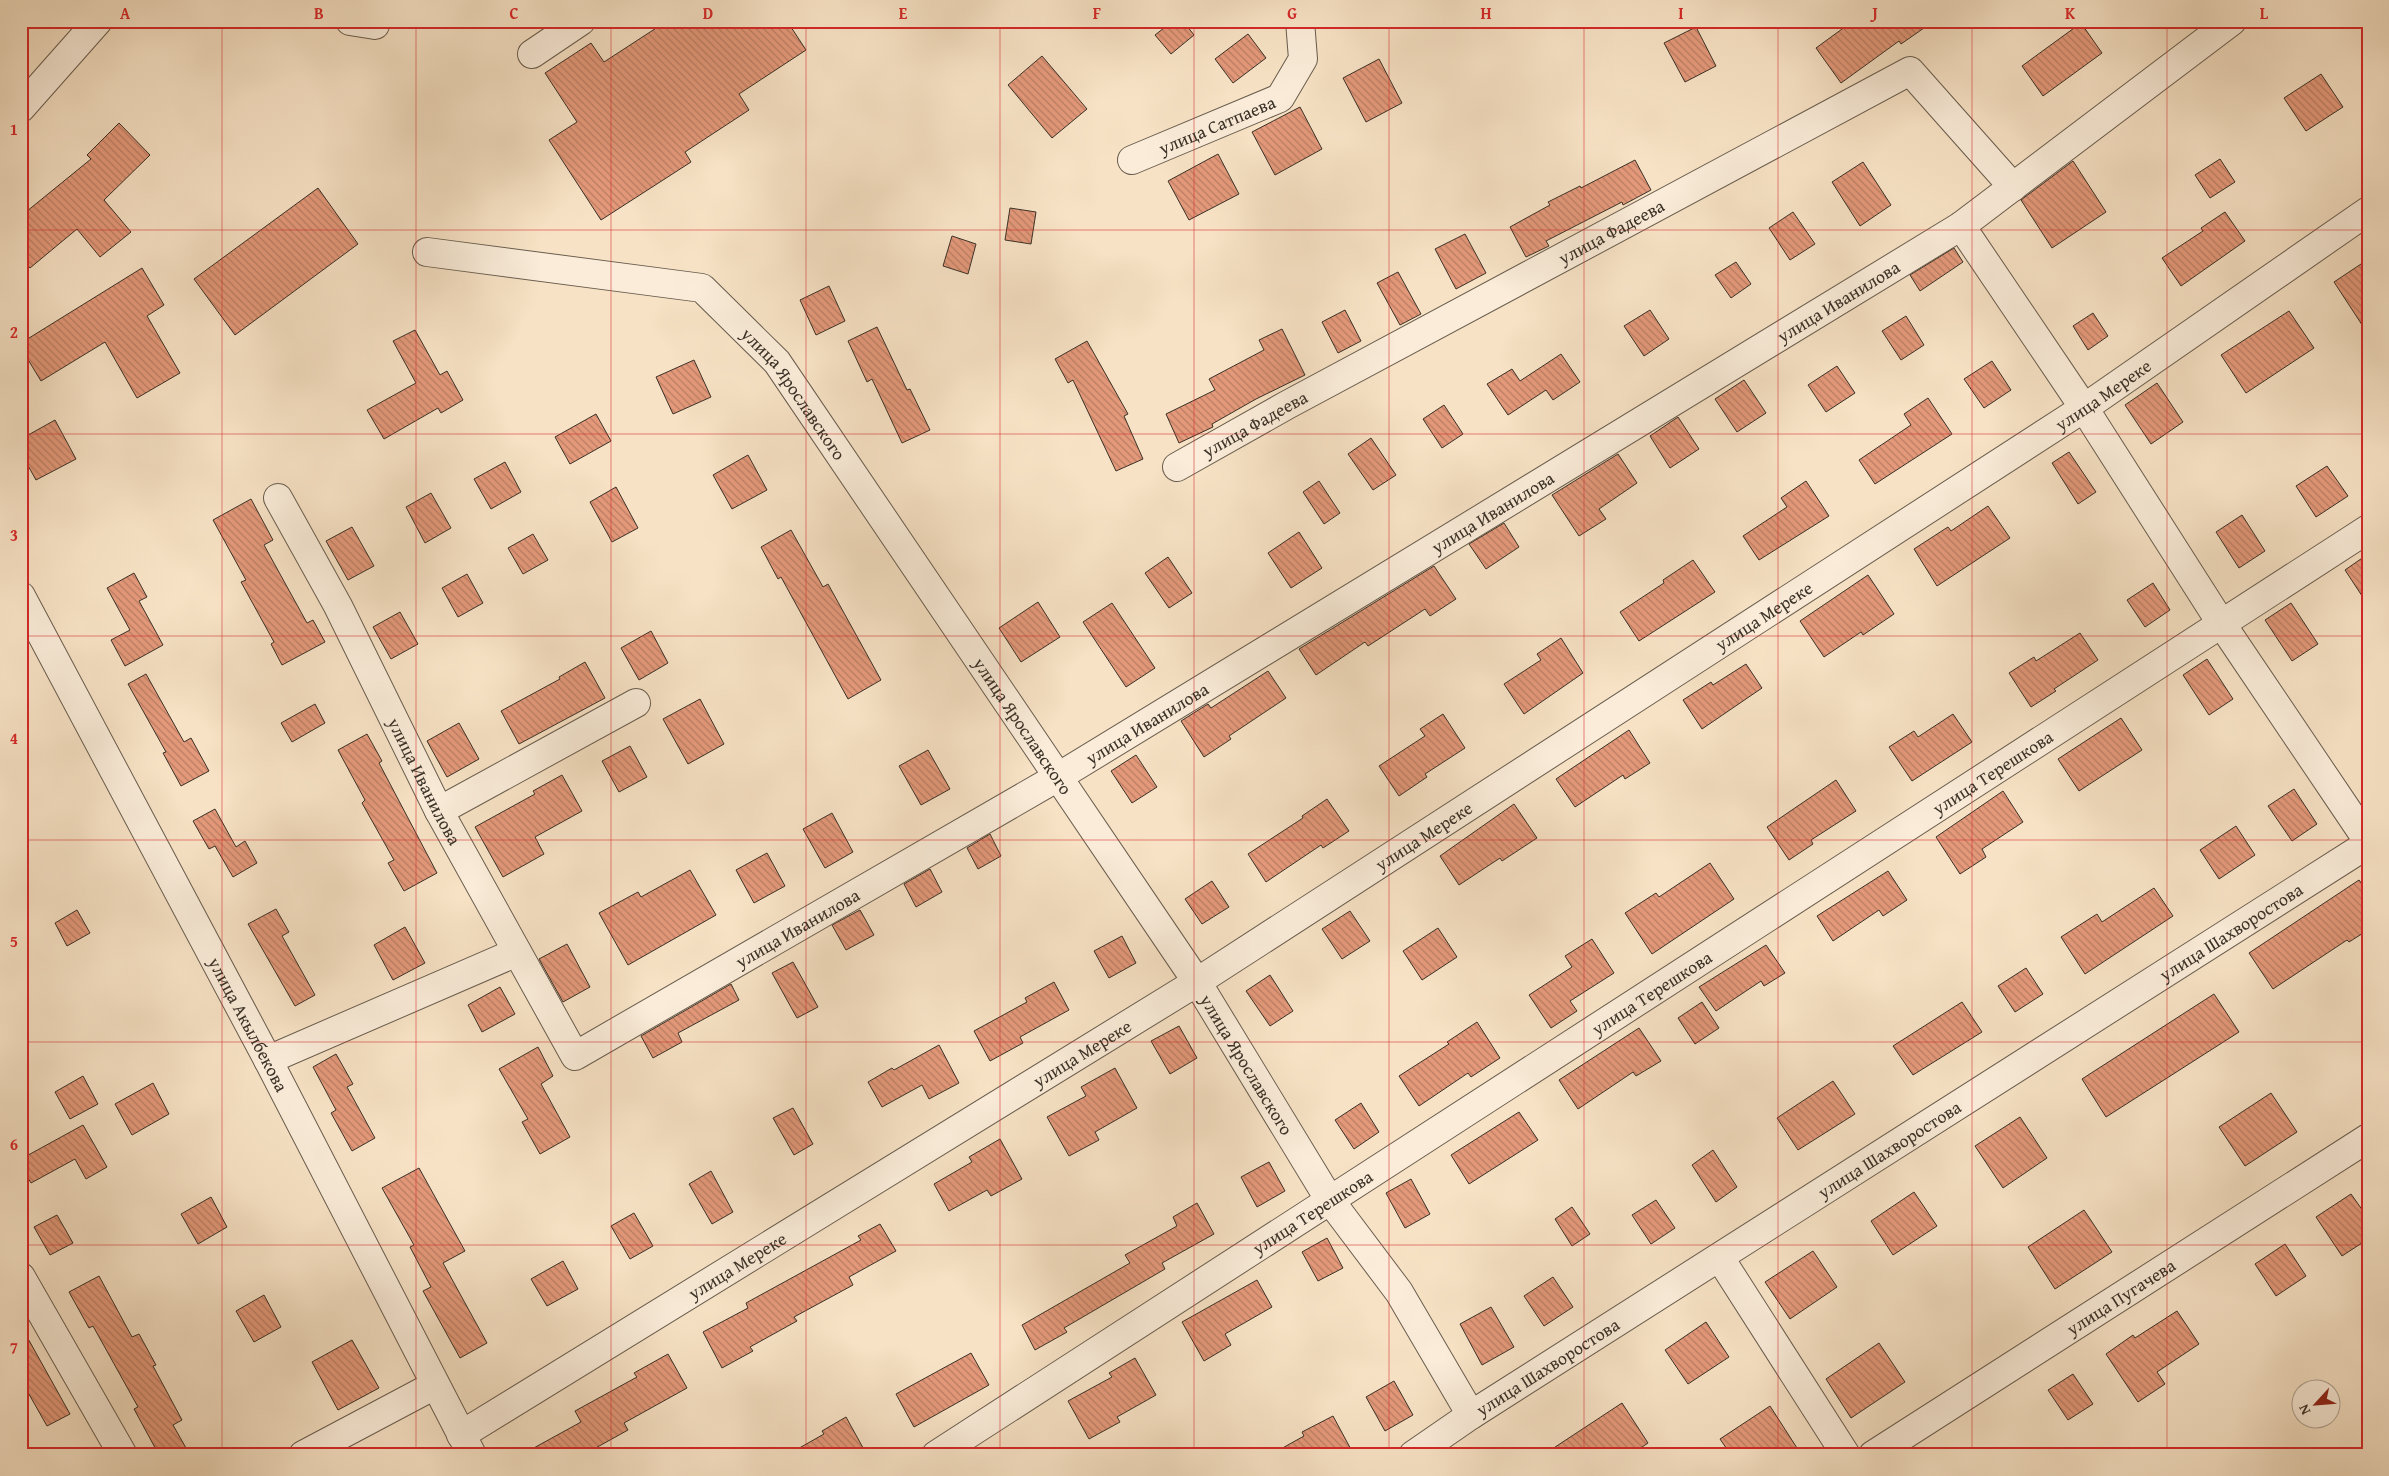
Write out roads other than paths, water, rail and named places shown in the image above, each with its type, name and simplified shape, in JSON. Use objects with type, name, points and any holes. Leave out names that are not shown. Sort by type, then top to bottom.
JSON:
[{"type":"street","points":[[21,108],[98,21]]},
{"type":"street","points":[[532,54],[581,21]]},
{"type":"street","name":"улица Сатпаева","points":[[1132,160],[1280,98],[1303,59],[1300,21]]},
{"type":"street","name":"улица Иванилова","points":[[278,498],[338,606],[439,811],[575,1056],[1058,777],[1961,226],[2232,21]]},
{"type":"street","name":"улица Фадеева","points":[[1176,468],[1287,405],[1910,71],[2013,187]]},
{"type":"street","name":"улица Мереке","points":[[466,1445],[1197,982],[2084,408],[2368,211]]},
{"type":"street","points":[[1961,226],[2084,408],[2221,623],[2368,843]]},
{"type":"street","name":"улица Ярославского","points":[[427,252],[702,288],[777,362],[1197,982],[1329,1199],[1399,1292],[1471,1415]]},
{"type":"street","name":"улица Терешкова","points":[[936,1455],[1329,1199],[2368,529]]},
{"type":"street","name":"улица Акылбекова","points":[[23,602],[268,1060],[466,1445]]},
{"type":"street","points":[[439,811],[636,704]]},
{"type":"street","name":"улица Шахворостова","points":[[1413,1455],[1471,1415],[1720,1258],[2368,843]]},
{"type":"street","points":[[268,1060],[517,952]]},
{"type":"street","name":"улица Пугачева","points":[[1873,1455],[2368,1138]]},
{"type":"street","points":[[1720,1258],[1846,1455]]},
{"type":"street","points":[[21,1277],[123,1455]]},
{"type":"street","points":[[303,1455],[436,1385]]}]
